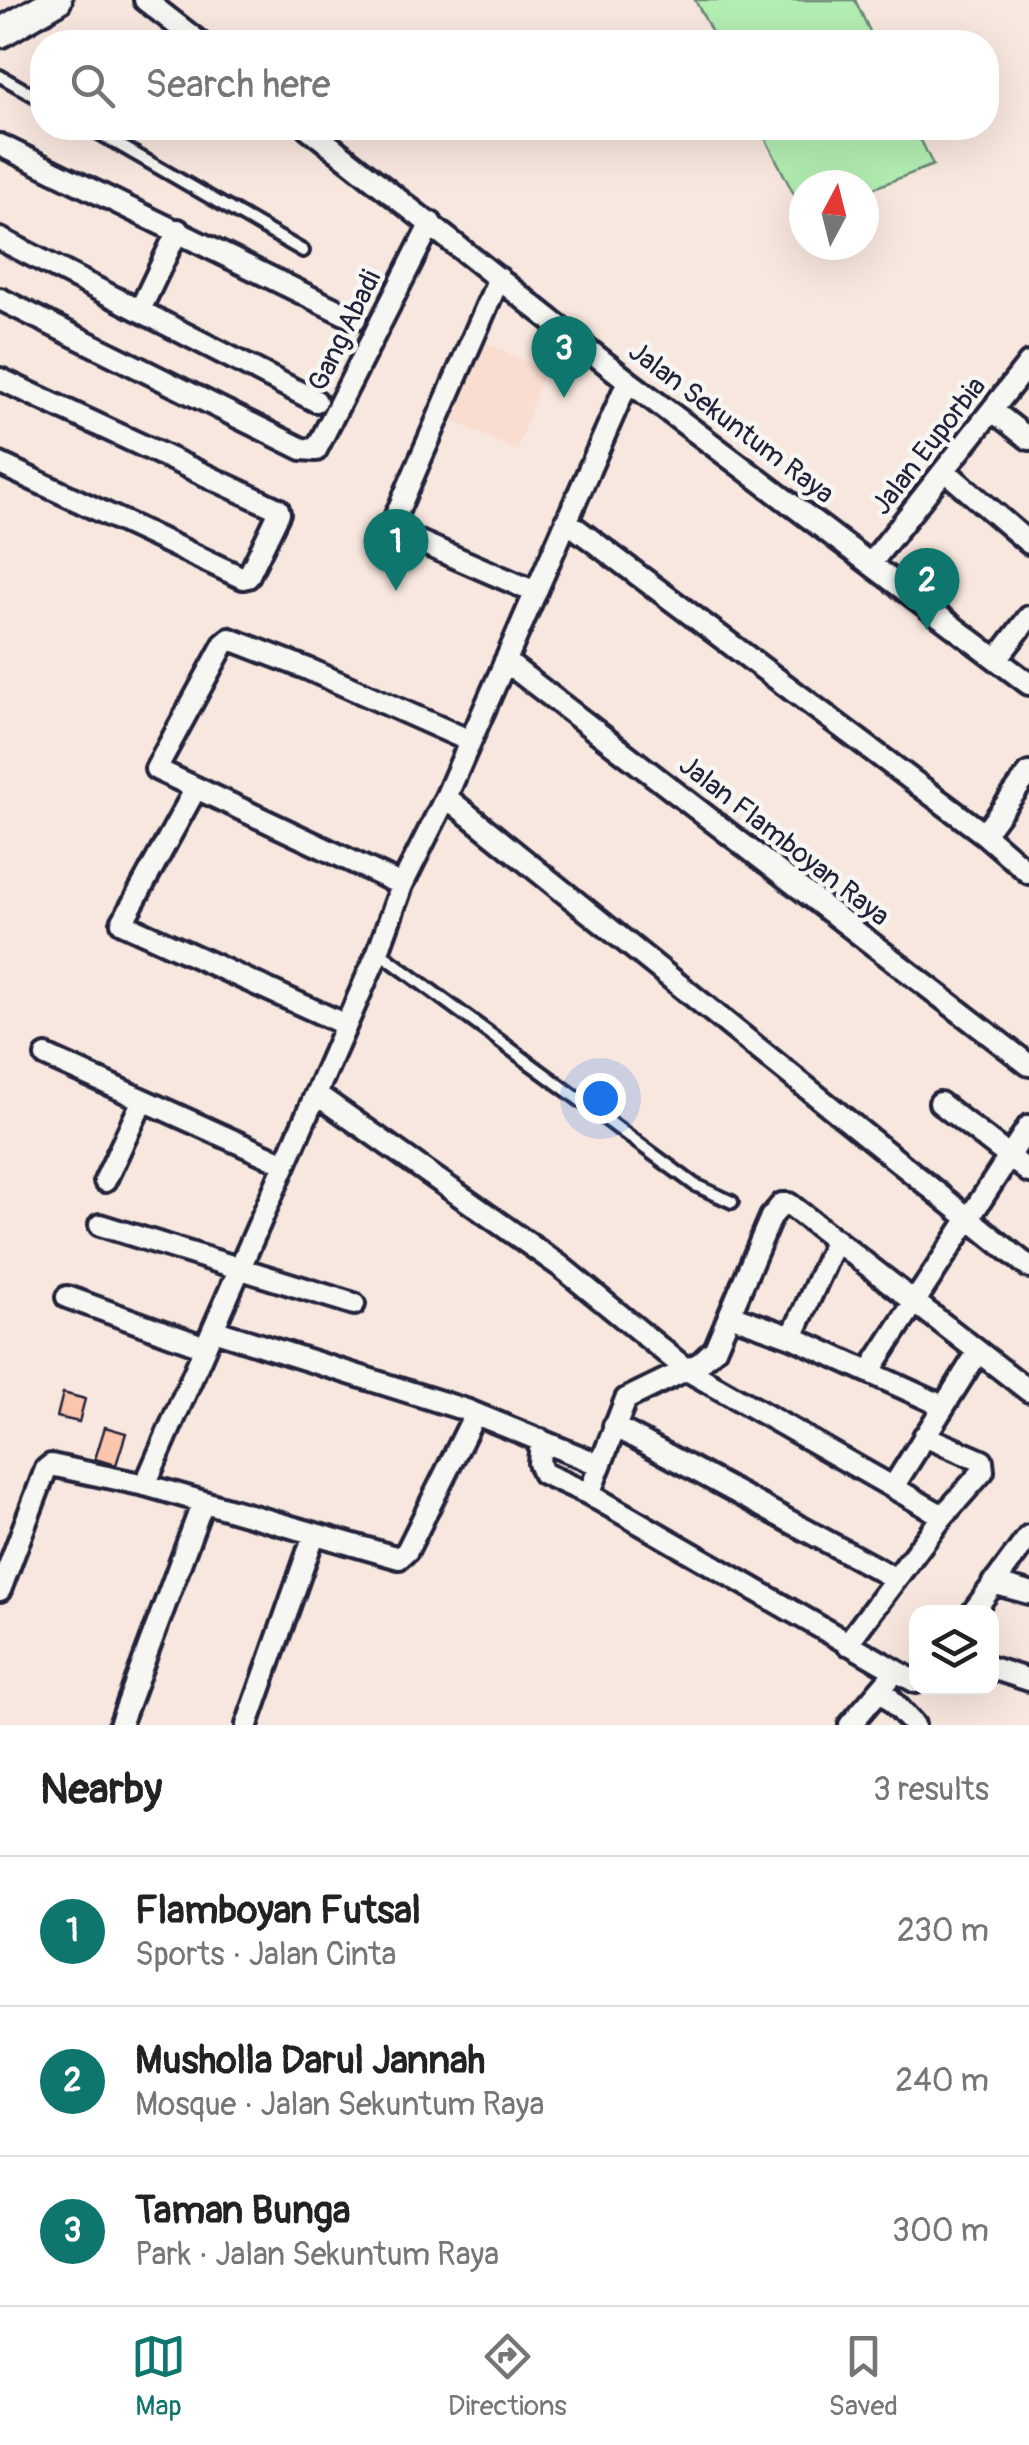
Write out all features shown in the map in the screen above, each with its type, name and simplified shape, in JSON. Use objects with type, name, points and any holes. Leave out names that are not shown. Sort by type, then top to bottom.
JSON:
[{"type":"main road","points":[[0,33],[58,0]]},
{"type":"street","points":[[145,0],[184,30]]},
{"type":"street","name":"Jalan Sekuntum Raya","points":[[324,140],[628,381],[1029,684]]},
{"type":"street","points":[[0,145],[355,319]]},
{"type":"street","name":"Gang Abadi","points":[[0,298],[312,451],[319,448],[374,330],[431,223]]},
{"type":"street","points":[[140,310],[178,230]]},
{"type":"street","points":[[0,239],[316,401]]},
{"type":"street","points":[[499,278],[390,530],[535,592]]},
{"type":"street","name":"Jalan Euporbia","points":[[872,563],[1029,364]]},
{"type":"street","points":[[0,378],[278,509],[279,513],[248,577],[243,578],[0,464]]},
{"type":"street","points":[[145,1486],[378,952],[402,885],[446,796],[628,381]]},
{"type":"street","points":[[993,411],[1029,439]]},
{"type":"street","points":[[945,472],[1029,543]]},
{"type":"street","points":[[566,522],[984,834],[1029,872]]},
{"type":"street","points":[[996,658],[1029,616]]},
{"type":"street","points":[[402,885],[156,768],[230,639],[470,741]]},
{"type":"street","name":"Jalan Flamboyan Raya","points":[[505,660],[1029,1065]]},
{"type":"street","points":[[984,834],[1029,773]]},
{"type":"street","points":[[196,790],[122,923],[346,1025]]},
{"type":"street","points":[[446,796],[1029,1267]]},
{"type":"street","points":[[46,1056],[285,1164]]},
{"type":"street","points":[[316,1094],[560,1266],[687,1370],[943,1516]]},
{"type":"street","points":[[105,1181],[142,1102]]},
{"type":"street","points":[[940,1103],[1029,1172]]},
{"type":"street","points":[[869,1372],[1029,1126]]},
{"type":"street","points":[[589,1494],[626,1399],[687,1370],[716,1349],[779,1205],[789,1204],[1029,1392]]},
{"type":"street","points":[[100,1225],[354,1304]]},
{"type":"street","points":[[792,1337],[836,1240]]},
{"type":"street","points":[[67,1297],[475,1414],[598,1464]]},
{"type":"street","points":[[730,1315],[792,1337],[943,1406]]},
{"type":"street","points":[[892,1487],[978,1352]]},
{"type":"street","points":[[0,1590],[46,1468],[58,1466],[145,1486],[394,1558],[404,1555],[475,1414]]},
{"type":"street","points":[[614,1426],[896,1580]]},
{"type":"street","points":[[848,1644],[943,1516],[983,1471],[984,1465],[924,1436]]},
{"type":"street","points":[[541,1440],[540,1472],[589,1494],[909,1678]]},
{"type":"street","points":[[120,1725],[203,1502]]},
{"type":"street","points":[[248,1725],[314,1534]]},
{"type":"street","points":[[977,1605],[1029,1536]]},
{"type":"street","points":[[993,1583],[1029,1593]]},
{"type":"street","points":[[999,1670],[1029,1680]]},
{"type":"street","points":[[850,1725],[896,1671]]},
{"type":"street","points":[[882,1690],[914,1725]]},
{"type":"lane","points":[[0,76],[30,93]]},
{"type":"lane","points":[[111,140],[303,251]]},
{"type":"lane","points":[[378,952],[695,1185],[732,1202]]},
{"type":"shaded area","points":[[480,340],[544,370],[517,451],[448,418]]},
{"type":"green space","points":[[695,0],[855,0],[869,30],[711,30]]},
{"type":"green space","points":[[766,140],[921,140],[933,165],[879,186],[879,170],[789,170],[789,185]]},
{"type":"building","points":[[63,1393],[85,1399],[79,1422],[57,1417]]},
{"type":"building","points":[[105,1427],[126,1433],[116,1465],[95,1459]]},
{"type":"place","name":"Taman Bunga","points":[[564,398]]},
{"type":"place","name":"Flamboyan Futsal","points":[[396,591]]},
{"type":"place","name":"Musholla Darul Jannah","points":[[927,630]]}]
